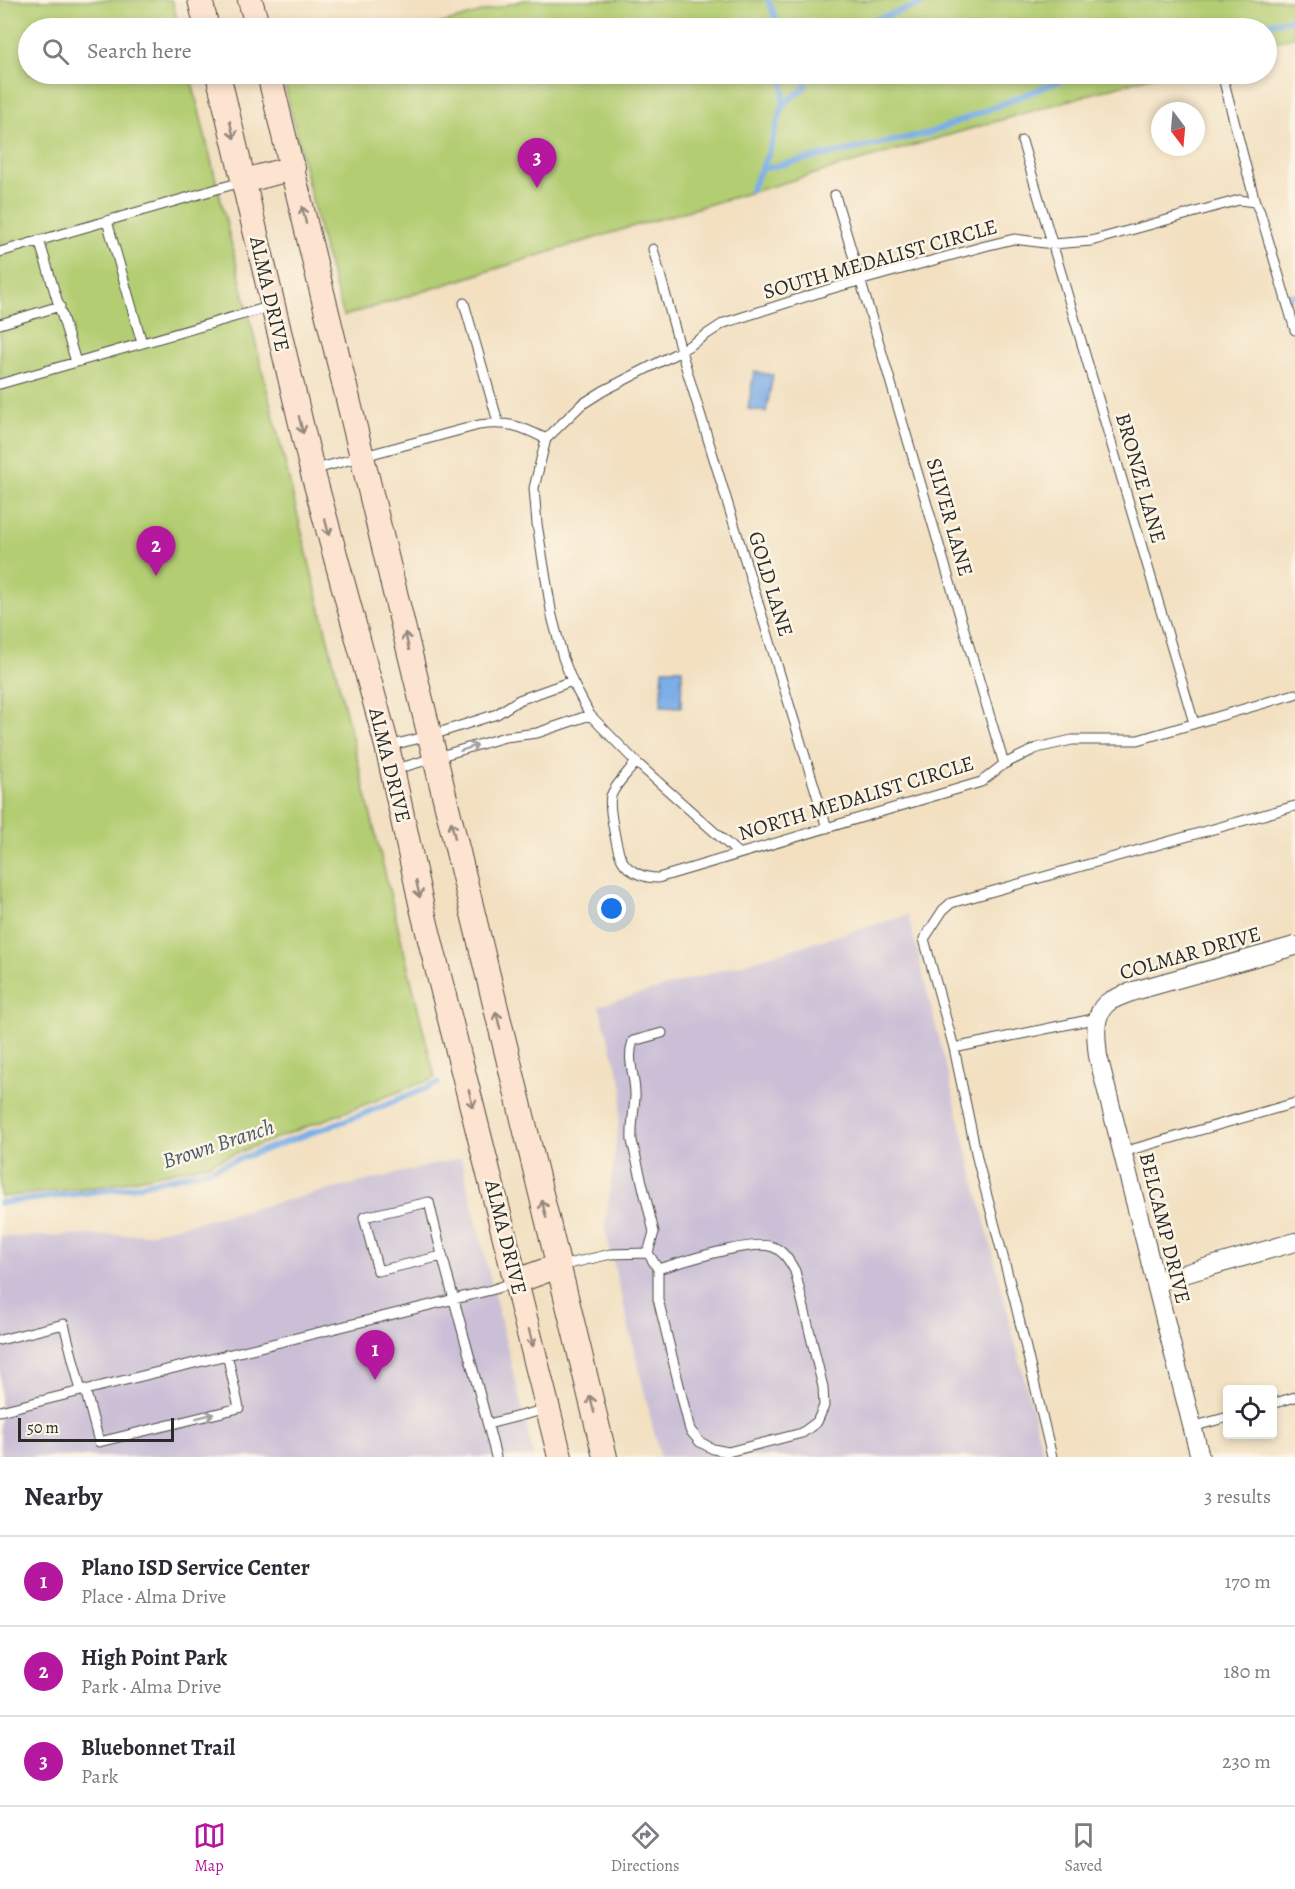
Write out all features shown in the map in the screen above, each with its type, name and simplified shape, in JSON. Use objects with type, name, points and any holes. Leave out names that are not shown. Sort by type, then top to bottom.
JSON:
[{"type":"main road","points":[[200,0],[204,18]]},
{"type":"main road","points":[[250,0],[255,18]]},
{"type":"main road","name":"ALMA DRIVE","points":[[220,84],[312,470],[387,746],[422,908],[560,1457]]},
{"type":"main road","name":"ALMA DRIVE","points":[[272,84],[605,1457]]},
{"type":"main road","points":[[244,181],[293,168]]},
{"type":"main road","points":[[517,1281],[558,1266]]},
{"type":"street","name":"COLMAR DRIVE","points":[[1100,1014],[1109,1001],[1134,991],[1295,946]]},
{"type":"street","name":"BELCAMP DRIVE","points":[[1100,1014],[1095,1030],[1098,1056],[1200,1457]]},
{"type":"street","points":[[1156,1282],[1295,1242]]},
{"type":"lane","points":[[1225,84],[1255,202],[1295,330]]},
{"type":"lane","name":"BRONZE LANE","points":[[1022,141],[1194,723]]},
{"type":"lane","points":[[0,252],[244,181]]},
{"type":"lane","name":"SILVER LANE","points":[[836,195],[1004,764]]},
{"type":"lane","name":"SOUTH MEDALIST CIRCLE","points":[[546,439],[581,405],[603,391],[681,351],[724,323],[830,289],[1014,239],[1053,244],[1091,241],[1239,200],[1255,202]]},
{"type":"lane","points":[[107,221],[142,343]]},
{"type":"lane","points":[[39,240],[76,362]]},
{"type":"lane","name":"GOLD LANE","points":[[653,249],[681,351],[827,828]]},
{"type":"lane","points":[[464,303],[498,422]]},
{"type":"lane","points":[[0,324],[60,306]]},
{"type":"lane","points":[[0,384],[272,306]]},
{"type":"lane","points":[[312,470],[478,425],[498,422],[520,426],[546,439],[534,488],[537,524],[552,616],[563,658],[572,681],[590,716],[636,762],[738,853]]},
{"type":"lane","points":[[387,746],[429,736],[497,714],[519,700],[572,681]]},
{"type":"lane","name":"NORTH MEDALIST CIRCLE","points":[[636,762],[611,797],[610,812],[622,860],[634,872],[648,878],[658,878],[981,782],[1004,764],[1037,748],[1072,740],[1138,740],[1295,694]]},
{"type":"lane","points":[[393,770],[505,737],[537,733],[590,716]]},
{"type":"lane","points":[[1052,1457],[1014,1298],[978,1162],[954,1048],[924,939],[942,910],[951,903],[1295,806]]},
{"type":"lane","points":[[954,1048],[1100,1014]]},
{"type":"lane","points":[[658,1269],[752,1245],[773,1247],[788,1257],[795,1271],[823,1387],[824,1406],[817,1422],[802,1433],[728,1452],[713,1449],[700,1442],[690,1430],[658,1299],[658,1269],[648,1253],[654,1232],[632,1141],[631,1125],[635,1095],[629,1053],[633,1041],[662,1033]]},
{"type":"lane","points":[[1123,1152],[1295,1103]]},
{"type":"lane","points":[[442,1256],[378,1271],[364,1217],[429,1202],[496,1457]]},
{"type":"lane","points":[[558,1266],[611,1254],[648,1253]]},
{"type":"lane","points":[[0,1411],[454,1299],[517,1281]]},
{"type":"lane","points":[[0,1340],[64,1324],[99,1442],[239,1408],[227,1354]]},
{"type":"lane","points":[[1277,1402],[1295,1397]]},
{"type":"lane","points":[[488,1424],[548,1409]]},
{"type":"lane","points":[[1192,1427],[1223,1418]]},
{"type":"shaded area","points":[[908,915],[1044,1457],[660,1457],[605,1228],[623,1089],[599,1006]]},
{"type":"shaded area","points":[[461,1158],[534,1457],[0,1457],[0,1237],[147,1234]]},
{"type":"green space","points":[[0,0],[172,0],[176,18],[18,18],[18,84],[192,84],[435,1078],[208,1164],[105,1186],[0,1197]]},
{"type":"green space","points":[[524,0],[1295,0],[1295,36],[1277,41],[1277,18],[461,18]]},
{"type":"green space","points":[[284,84],[1125,84],[624,229],[344,316],[324,250]]},
{"type":"water","points":[[754,372],[773,375],[766,412],[748,409]]},
{"type":"water","points":[[663,669],[682,669],[681,707],[661,706]]},
{"type":"waterway","points":[[768,0],[776,18]]},
{"type":"waterway","points":[[880,18],[933,0]]},
{"type":"waterway","points":[[1277,22],[1295,19]]},
{"type":"waterway","points":[[751,190],[769,152],[783,105],[784,84]]},
{"type":"waterway","points":[[783,105],[806,86],[806,84]]},
{"type":"waterway","points":[[761,169],[929,133],[1052,84]]},
{"type":"waterway","points":[[1285,297],[1295,295]]},
{"type":"waterway","name":"Brown Branch","points":[[0,1203],[132,1187],[208,1170],[358,1116],[438,1083]]},
{"type":"place","name":"Bluebonnet Trail","points":[[537,188]]},
{"type":"place","name":"High Point Park","points":[[156,576]]},
{"type":"place","name":"Plano ISD Service Center","points":[[375,1380]]}]
